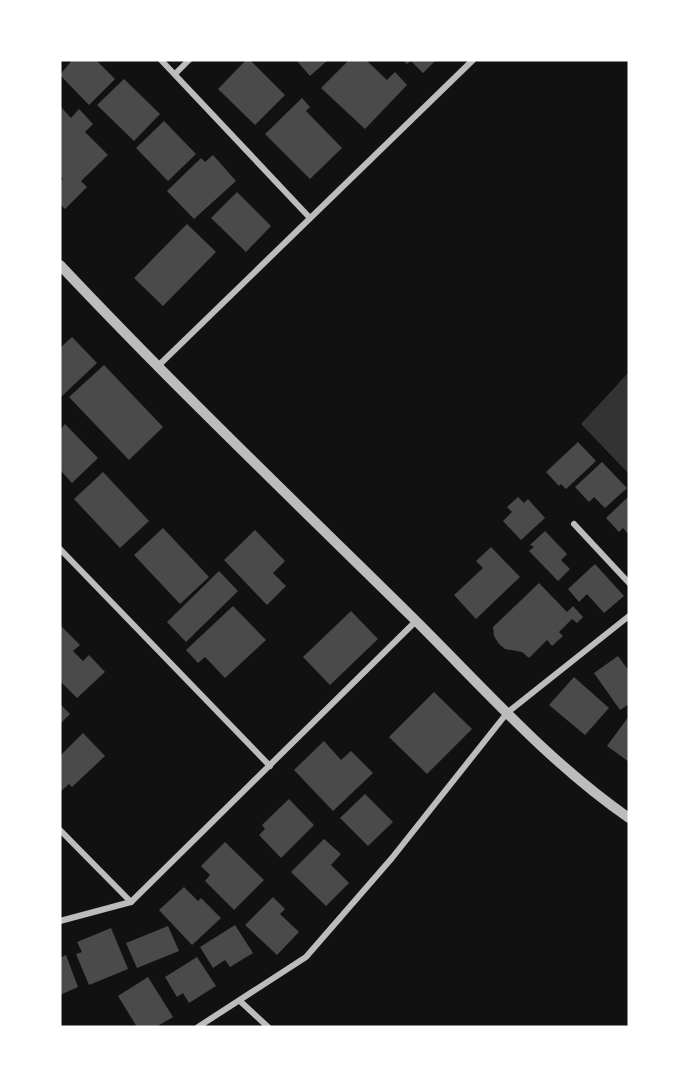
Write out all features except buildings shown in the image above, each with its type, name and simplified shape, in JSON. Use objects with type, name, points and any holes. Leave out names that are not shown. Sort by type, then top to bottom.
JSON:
[{"type":"street","points":[[161,60],[310,218]]},
{"type":"street","points":[[175,74],[189,60]]},
{"type":"street","points":[[157,367],[473,60]]},
{"type":"street","points":[[60,265],[157,367],[507,713],[583,782],[629,818]]},
{"type":"street","points":[[574,524],[629,583]]},
{"type":"street","points":[[60,549],[270,766]]},
{"type":"street","points":[[198,1027],[306,957],[392,858],[507,713],[629,616]]},
{"type":"street","points":[[60,921],[131,902],[416,621]]},
{"type":"street","points":[[60,830],[131,902]]},
{"type":"street","points":[[240,1001],[268,1027]]},
{"type":"shaded area","points":[[629,372],[629,474],[581,424]]}]
